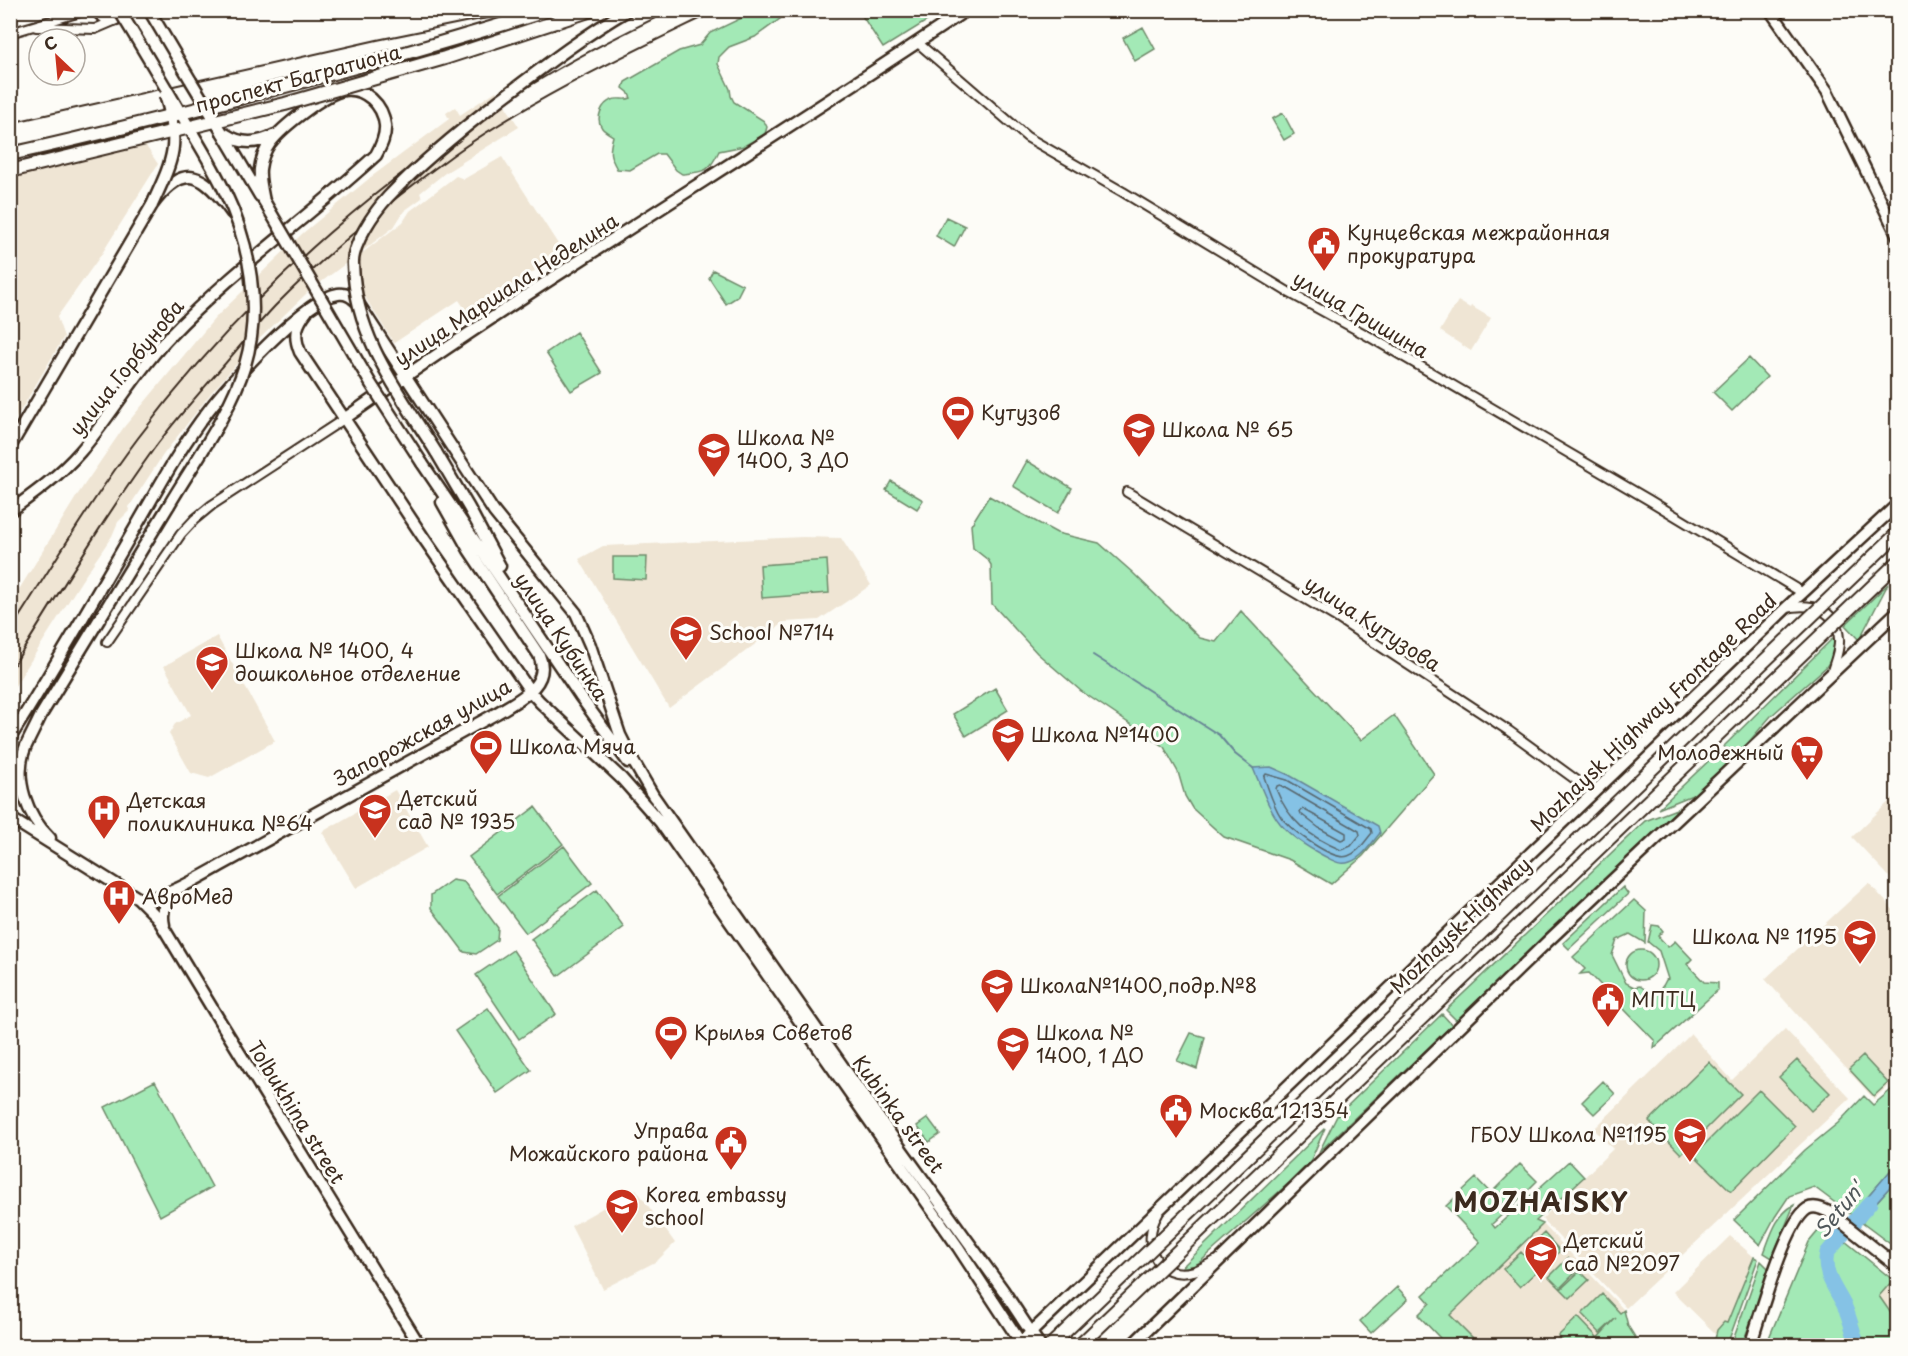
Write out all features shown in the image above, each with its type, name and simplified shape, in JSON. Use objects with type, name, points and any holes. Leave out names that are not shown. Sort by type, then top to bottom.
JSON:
[{"type":"main road","points":[[96,10],[105,19],[129,10]]},
{"type":"main road","name":"улица Кубинка","points":[[149,10],[264,201],[370,384],[580,696],[654,796]]},
{"type":"main road","name":"проспект Багратиона","points":[[10,154],[282,87],[442,44],[549,10]]},
{"type":"main road","name":"проспект Багратиона","points":[[10,171],[285,104],[445,58],[592,10]]},
{"type":"main road","points":[[525,614],[469,508],[377,358],[366,332],[357,297],[352,261],[360,238],[374,214],[387,198],[426,161],[542,68],[628,10]]},
{"type":"main road","name":"улица Маршала Неделина","points":[[344,419],[405,376],[966,10]]},
{"type":"main road","points":[[1770,10],[1827,91],[1898,236]]},
{"type":"main road","points":[[59,847],[37,822],[26,801],[21,782],[25,750],[41,715],[169,505],[234,392],[245,363],[252,325],[253,290],[250,269],[236,219],[225,192],[209,160],[152,65],[118,15]]},
{"type":"main road","points":[[10,447],[152,205],[168,170],[174,141],[172,118],[165,94],[152,65]]},
{"type":"main road","name":"улица Горбунова","points":[[10,511],[65,467],[82,450],[167,339],[197,308],[376,155],[383,142],[385,125],[381,110],[370,97],[358,91],[345,90],[321,99],[278,134]]},
{"type":"main road","points":[[222,132],[234,140],[252,143],[278,134]]},
{"type":"main road","points":[[264,201],[260,168],[269,145],[278,134]]},
{"type":"main road","points":[[152,205],[174,180],[194,177],[217,192],[236,219]]},
{"type":"main road","points":[[10,738],[191,435],[225,388],[274,338],[307,311],[332,295],[342,293],[351,296],[358,303],[494,512],[576,613],[583,627],[620,735],[654,796]]},
{"type":"main road","points":[[300,352],[296,341],[297,330],[301,318],[307,311]]},
{"type":"main road","points":[[274,338],[282,335],[300,352],[424,540],[530,691],[622,779],[660,822],[958,1247],[1020,1344]]},
{"type":"main road","name":"Запорожская улица","points":[[141,901],[180,888],[497,713],[530,691],[540,681],[542,661],[456,529],[432,477]]},
{"type":"main road","name":"Mozhaysk Highway Frontage Road","points":[[1020,1344],[1786,608],[1898,504]]},
{"type":"main road","name":"Mozhaysk Highway","points":[[1050,1346],[1898,532]]},
{"type":"main road","name":"Mozhaysk Highway","points":[[1079,1346],[1898,562]]},
{"type":"main road","points":[[1131,1346],[1548,941],[1898,611]]},
{"type":"main road","name":"Kubinka street","points":[[654,796],[1040,1346]]},
{"type":"main road","points":[[10,818],[59,847]]},
{"type":"main road","name":"Tolbukhina street","points":[[59,847],[141,901],[151,909],[164,926],[420,1346]]},
{"type":"main road","points":[[164,926],[163,908],[171,895],[180,888]]},
{"type":"main road","points":[[1749,1346],[1778,1261],[1798,1216],[1810,1208],[1820,1207],[1898,1267]]},
{"type":"street","points":[[36,27],[87,10]]},
{"type":"street","points":[[87,29],[95,29],[118,15]]},
{"type":"street","points":[[10,33],[27,29]]},
{"type":"street","name":"улица Гришина","points":[[918,43],[1027,137],[1270,281],[1649,500],[1803,593]]},
{"type":"street","name":"улица Маршала Неделина","points":[[107,642],[181,534],[195,519],[212,505],[344,419]]},
{"type":"street","name":"улица Кутузова","points":[[1128,492],[1334,616],[1509,731],[1594,793]]},
{"type":"street","points":[[1786,608],[1809,605],[1818,608],[1832,619],[1839,639],[1832,673]]},
{"type":"street","points":[[1162,1208],[1153,1222],[1150,1234],[1151,1249],[1156,1260],[1166,1269],[1178,1272],[1194,1271],[1222,1258]]},
{"type":"shaded area","points":[[496,91],[519,127],[445,173],[420,193],[422,198],[404,211],[394,227],[308,292],[256,342],[211,393],[163,455],[129,507],[130,510],[118,522],[112,536],[11,692],[10,604],[78,494],[124,427],[215,318],[303,233],[371,177],[449,119],[446,113],[455,107],[460,115]]},
{"type":"shaded area","points":[[146,146],[158,164],[101,255],[57,317],[64,337],[11,427],[11,177]]},
{"type":"shaded area","points":[[502,157],[563,252],[469,315],[459,300],[394,343],[345,266],[403,222],[410,211],[456,176],[464,179]]},
{"type":"shaded area","points":[[1458,301],[1491,318],[1471,351],[1440,331]]},
{"type":"shaded area","name":"School №714","points":[[803,537],[841,538],[871,585],[819,620],[785,622],[669,708],[579,559],[603,546]]},
{"type":"shaded area","name":"Школа № 1400, 4 дошкольное отделение","points":[[217,636],[275,741],[209,778],[191,773],[169,734],[175,724],[191,715],[164,666]]},
{"type":"shaded area","name":"Детский сад № 1935","points":[[395,790],[428,847],[356,888],[322,832]]},
{"type":"shaded area","points":[[1897,794],[1897,885],[1852,837]]},
{"type":"shaded area","points":[[1869,883],[1897,914],[1897,1078],[1874,1099],[1765,979]]},
{"type":"shaded area","name":"ГБОУ Школа №1195","points":[[1785,1029],[1850,1098],[1626,1308],[1542,1219],[1613,1149],[1594,1129],[1691,1034],[1732,1080]]},
{"type":"shaded area","name":"Korea embassy school","points":[[636,1189],[675,1243],[657,1261],[603,1289],[571,1226]]},
{"type":"shaded area","name":"Детский сад №2097","points":[[1543,1224],[1624,1310],[1591,1346],[1480,1345],[1450,1316]]},
{"type":"shaded area","points":[[1730,1236],[1754,1257],[1721,1339],[1673,1292]]},
{"type":"shaded area","points":[[1893,1280],[1897,1283],[1897,1322],[1879,1296]]},
{"type":"green space","points":[[756,11],[791,11],[755,37],[729,47],[719,57],[718,64],[734,102],[764,121],[767,127],[765,134],[744,146],[719,151],[712,164],[701,172],[682,174],[664,154],[657,154],[630,170],[617,169],[610,153],[613,136],[603,129],[599,120],[605,104],[615,99],[631,98],[623,88],[625,82],[679,51],[700,45],[710,33]]},
{"type":"green space","points":[[859,11],[943,11],[883,48]]},
{"type":"green space","points":[[1143,27],[1155,49],[1135,61],[1123,38]]},
{"type":"green space","points":[[1283,113],[1294,134],[1284,140],[1272,119]]},
{"type":"green space","points":[[946,217],[965,226],[954,247],[936,236]]},
{"type":"green space","points":[[713,270],[743,285],[737,297],[726,304],[709,278]]},
{"type":"green space","points":[[576,332],[602,373],[571,391],[546,353]]},
{"type":"green space","points":[[1749,358],[1767,377],[1732,411],[1713,392]]},
{"type":"green space","points":[[1027,461],[1072,488],[1058,513],[1013,486]]},
{"type":"green space","points":[[891,481],[923,500],[917,509],[886,490]]},
{"type":"green space","points":[[989,496],[1057,533],[1099,543],[1200,638],[1216,642],[1241,611],[1361,740],[1394,715],[1434,774],[1363,856],[1331,884],[1290,860],[1224,837],[1192,808],[1185,796],[1178,772],[1164,747],[1081,691],[1037,653],[992,604],[991,565],[973,548],[971,525]]},
{"type":"green space","points":[[613,557],[647,557],[646,580],[613,578]]},
{"type":"green space","points":[[827,560],[829,593],[762,598],[760,565]]},
{"type":"green space","points":[[1888,584],[1859,640],[1845,625]]},
{"type":"green space","points":[[1835,636],[1832,658],[1826,667],[1771,716],[1733,758],[1724,746]]},
{"type":"green space","points":[[995,688],[1008,710],[966,736],[953,714]]},
{"type":"green space","points":[[1719,751],[1728,763],[1695,794],[1658,809]]},
{"type":"green space","points":[[535,807],[563,844],[497,894],[469,857]]},
{"type":"green space","points":[[1679,808],[1457,1021],[1446,1010],[1645,821]]},
{"type":"green space","points":[[564,846],[592,883],[526,933],[498,896]]},
{"type":"green space","points":[[452,880],[464,882],[498,928],[497,940],[476,954],[464,952],[431,908],[431,895]]},
{"type":"green space","points":[[1623,887],[1628,894],[1569,949],[1563,943]]},
{"type":"green space","points":[[597,890],[624,927],[558,976],[531,939]]},
{"type":"green space","points":[[1634,900],[1646,911],[1645,943],[1630,934],[1617,940],[1612,955],[1626,983],[1655,992],[1668,979],[1659,951],[1648,942],[1652,925],[1659,926],[1663,931],[1658,936],[1668,947],[1675,941],[1692,959],[1687,964],[1704,982],[1718,983],[1718,990],[1654,1048],[1655,1041],[1589,973],[1580,974],[1585,969],[1573,957]]},
{"type":"green space","points":[[513,950],[556,1014],[519,1039],[476,975]]},
{"type":"green space","points":[[1641,950],[1652,954],[1656,965],[1652,976],[1641,980],[1630,976],[1626,965],[1630,954]]},
{"type":"green space","points":[[488,1008],[531,1070],[497,1093],[455,1031]]},
{"type":"green space","points":[[1442,1014],[1452,1025],[1319,1152],[1337,1116]]},
{"type":"green space","points":[[1191,1033],[1205,1037],[1197,1069],[1177,1061]]},
{"type":"green space","points":[[1863,1056],[1888,1083],[1874,1096],[1849,1069]]},
{"type":"green space","points":[[1797,1060],[1830,1093],[1811,1111],[1779,1077]]},
{"type":"green space","points":[[1709,1062],[1741,1094],[1681,1154],[1649,1121]]},
{"type":"green space","points":[[155,1081],[212,1187],[160,1216],[105,1107]]},
{"type":"green space","points":[[1603,1081],[1615,1094],[1594,1114],[1582,1102]]},
{"type":"green space","points":[[1897,1085],[1897,1163],[1853,1214],[1863,1221],[1872,1207],[1897,1179],[1897,1249],[1814,1187],[1789,1196],[1760,1245],[1734,1220],[1864,1096],[1873,1105]]},
{"type":"green space","points":[[1759,1090],[1795,1126],[1731,1191],[1694,1155]]},
{"type":"green space","points":[[928,1118],[940,1134],[929,1142],[917,1126]]},
{"type":"green space","points":[[1325,1128],[1310,1162],[1290,1182],[1201,1261],[1194,1266],[1180,1269]]},
{"type":"green space","points":[[1569,1161],[1584,1177],[1536,1221],[1543,1224],[1450,1315],[1480,1345],[1433,1345],[1440,1338],[1418,1315],[1430,1303],[1423,1295],[1480,1242],[1446,1206],[1476,1178],[1507,1210],[1492,1224],[1495,1228]]},
{"type":"green space","points":[[1520,1164],[1537,1181],[1509,1209],[1492,1192]]},
{"type":"green space","points":[[1794,1205],[1772,1258],[1764,1253],[1772,1233],[1778,1220]]},
{"type":"green space","points":[[1829,1228],[1893,1280],[1879,1296],[1897,1322],[1897,1345],[1766,1345],[1809,1242],[1819,1230]]},
{"type":"green space","points":[[1544,1233],[1560,1251],[1541,1268],[1525,1251]]},
{"type":"green space","points":[[1521,1252],[1538,1270],[1520,1287],[1503,1269]]},
{"type":"green space","points":[[1754,1257],[1758,1259],[1727,1345],[1719,1343],[1715,1339],[1717,1330],[1724,1322],[1727,1323]]},
{"type":"green space","points":[[1568,1258],[1579,1269],[1560,1288],[1549,1277]]},
{"type":"green space","points":[[1761,1261],[1770,1270],[1742,1345],[1731,1346]]},
{"type":"green space","points":[[1580,1271],[1589,1280],[1570,1298],[1561,1289]]},
{"type":"green space","points":[[1397,1287],[1408,1299],[1371,1333],[1360,1321]]},
{"type":"green space","points":[[1602,1294],[1620,1313],[1624,1310],[1628,1326],[1640,1345],[1591,1345],[1616,1318],[1600,1333],[1582,1314]]},
{"type":"green space","points":[[1578,1317],[1597,1337],[1588,1345],[1567,1345],[1558,1336]]},
{"type":"water","points":[[1271,767],[1378,826],[1380,833],[1363,854],[1346,863],[1333,861],[1308,847],[1278,821],[1253,768]]},
{"type":"water","points":[[1897,1163],[1897,1179],[1872,1207],[1863,1222],[1853,1214]]},
{"type":"waterway","points":[[1093,655],[1219,735],[1235,754],[1253,768]]},
{"type":"waterway","name":"Setun'","points":[[1858,1346],[1846,1310],[1828,1274],[1826,1260],[1827,1253],[1870,1203]]},
{"type":"railway","points":[[10,123],[377,40],[534,10]]},
{"type":"railway","points":[[10,631],[88,509],[138,438],[228,330],[277,280],[383,188],[439,146],[556,70],[671,10]]},
{"type":"railway","points":[[10,671],[98,531],[161,439],[275,306],[317,266],[406,190],[484,134],[582,77],[718,10]]},
{"type":"place","name":"Кунцевская межрайонная прокуратура","points":[[1324,272]]},
{"type":"place","name":"Кутузов","points":[[958,441]]},
{"type":"place","name":"Школа № 65","points":[[1139,458]]},
{"type":"place","name":"Школа № 1400, 3 ДО","points":[[714,478]]},
{"type":"place","name":"School №714","points":[[686,661]]},
{"type":"place","name":"Школа № 1400, 4 дошкольное отделение","points":[[212,691]]},
{"type":"place","name":"Школа №1400","points":[[1008,763]]},
{"type":"place","name":"Школа Мяча","points":[[486,775]]},
{"type":"place","name":"Молодежный","points":[[1807,781]]},
{"type":"place","name":"Детский сад № 1935","points":[[375,839]]},
{"type":"place","name":"Детская поликлиника №64","points":[[104,840]]},
{"type":"place","name":"АвроМед","points":[[119,925]]},
{"type":"place","name":"Школа № 1195","points":[[1860,965]]},
{"type":"place","name":"Школа№1400,подр.№8","points":[[997,1014]]},
{"type":"place","name":"МПТЦ","points":[[1608,1028]]},
{"type":"place","name":"Крылья Советов","points":[[671,1061]]},
{"type":"place","name":"Школа № 1400, 1 ДО","points":[[1013,1072]]},
{"type":"place","name":"Москва 121354","points":[[1176,1139]]},
{"type":"place","name":"ГБОУ Школа №1195","points":[[1690,1163]]},
{"type":"place","name":"Управа Можайского района","points":[[731,1171]]},
{"type":"place","name":"Korea embassy school","points":[[622,1234]]},
{"type":"place","name":"Детский сад №2097","points":[[1541,1281]]},
{"type":"district","name":"MOZHAISKY","points":[[1541,1201]]}]
